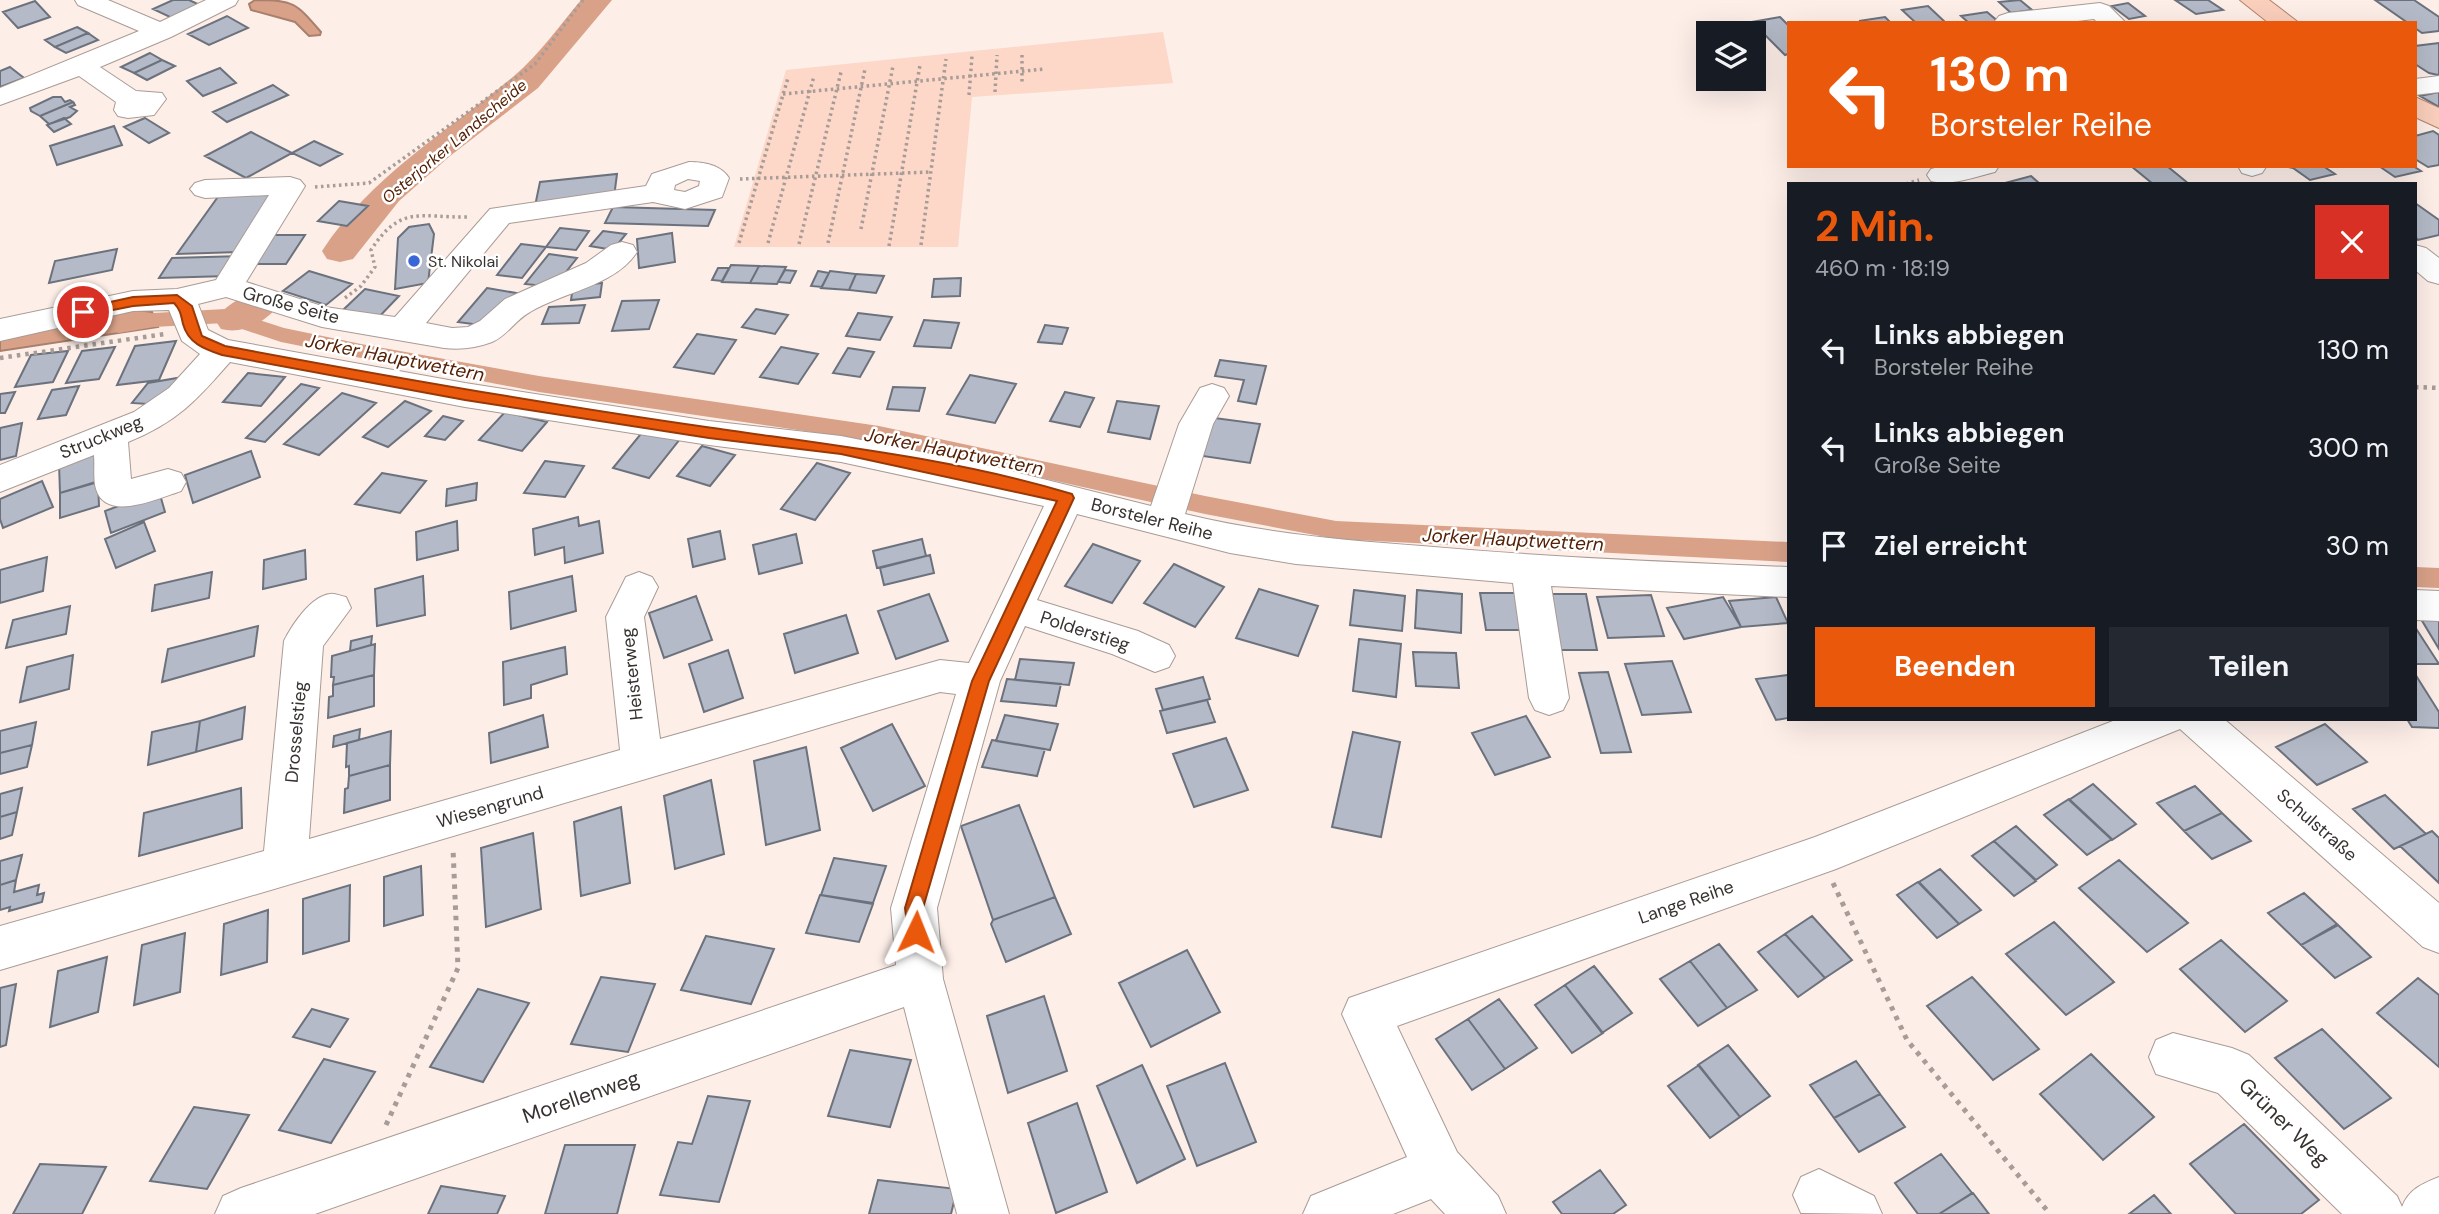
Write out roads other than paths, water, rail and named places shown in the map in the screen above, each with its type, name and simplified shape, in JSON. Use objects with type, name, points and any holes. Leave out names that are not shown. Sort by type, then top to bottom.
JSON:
[{"type":"main road","points":[[2252,0],[2283,21]]},
{"type":"main road","points":[[2417,106],[2439,120]]},
{"type":"street","points":[[87,0],[162,32]]},
{"type":"street","points":[[0,97],[162,32],[226,0]]},
{"type":"street","points":[[2008,21],[2100,11],[2111,21]]},
{"type":"street","points":[[82,66],[130,99]]},
{"type":"street","points":[[2417,87],[2439,84]]},
{"type":"street","points":[[1941,175],[1975,168]]},
{"type":"street","points":[[403,329],[500,215],[658,193],[670,202],[693,201],[712,191],[715,180]]},
{"type":"street","points":[[205,189],[290,186],[227,287]]},
{"type":"street","name":"Große Seite","points":[[0,330],[133,301],[186,315],[227,287],[323,317],[463,339],[479,336],[493,329],[513,307],[593,274],[622,252]]},
{"type":"street","points":[[2417,257],[2439,274]]},
{"type":"street","name":"Borsteler Reihe","points":[[186,315],[197,340],[222,350],[465,395],[709,433],[841,449],[991,479],[1066,498],[1170,506],[1230,539],[1306,551],[1530,570],[1787,582]]},
{"type":"street","name":"Struckweg","points":[[0,479],[146,421],[181,396],[222,350]]},
{"type":"street","points":[[1170,506],[1196,424],[1212,396]]},
{"type":"street","points":[[110,434],[114,489],[122,495],[168,482]]},
{"type":"street","points":[[983,1214],[920,979],[914,908],[981,681],[1066,498]]},
{"type":"street","points":[[1530,570],[1549,698]]},
{"type":"street","name":"Heisterweg","points":[[639,587],[625,617],[642,763]]},
{"type":"street","points":[[2417,605],[2439,606]]},
{"type":"street","name":"Drosselstieg","points":[[285,866],[304,641],[332,608]]},
{"type":"street","name":"Polderstieg","points":[[1015,608],[1124,642],[1155,656]]},
{"type":"street","name":"Wiesengrund","points":[[0,948],[940,676],[981,681]]},
{"type":"street","name":"Lange Reihe","points":[[1480,1214],[1439,1170],[1366,1014],[1820,855],[2159,721]]},
{"type":"street","name":"Schulstraße","points":[[2197,721],[2439,932]]},
{"type":"street","name":"Morellenweg","points":[[241,1214],[920,979]]},
{"type":"street","name":"Grüner Weg","points":[[2173,1057],[2232,1072],[2379,1214]]},
{"type":"street","points":[[1329,1214],[1439,1170]]},
{"type":"street","points":[[2425,1214],[2439,1203]]},
{"type":"waterway","name":"Osterjorker Landscheide","points":[[340,251],[387,194],[438,149],[527,81],[597,0]]},
{"type":"waterway","name":"Osterjorker Landscheide","points":[[234,320],[261,303]]},
{"type":"waterway","name":"Jorker Hauptwettern","points":[[119,326],[154,320],[225,316],[281,335],[361,351],[539,384],[879,434],[1205,505],[1336,530],[1787,552]]},
{"type":"waterway","name":"Jorker Hauptwettern","points":[[2417,577],[2439,578]]},
{"type":"place","name":"St. Nikolai","points":[[414,261]]}]
